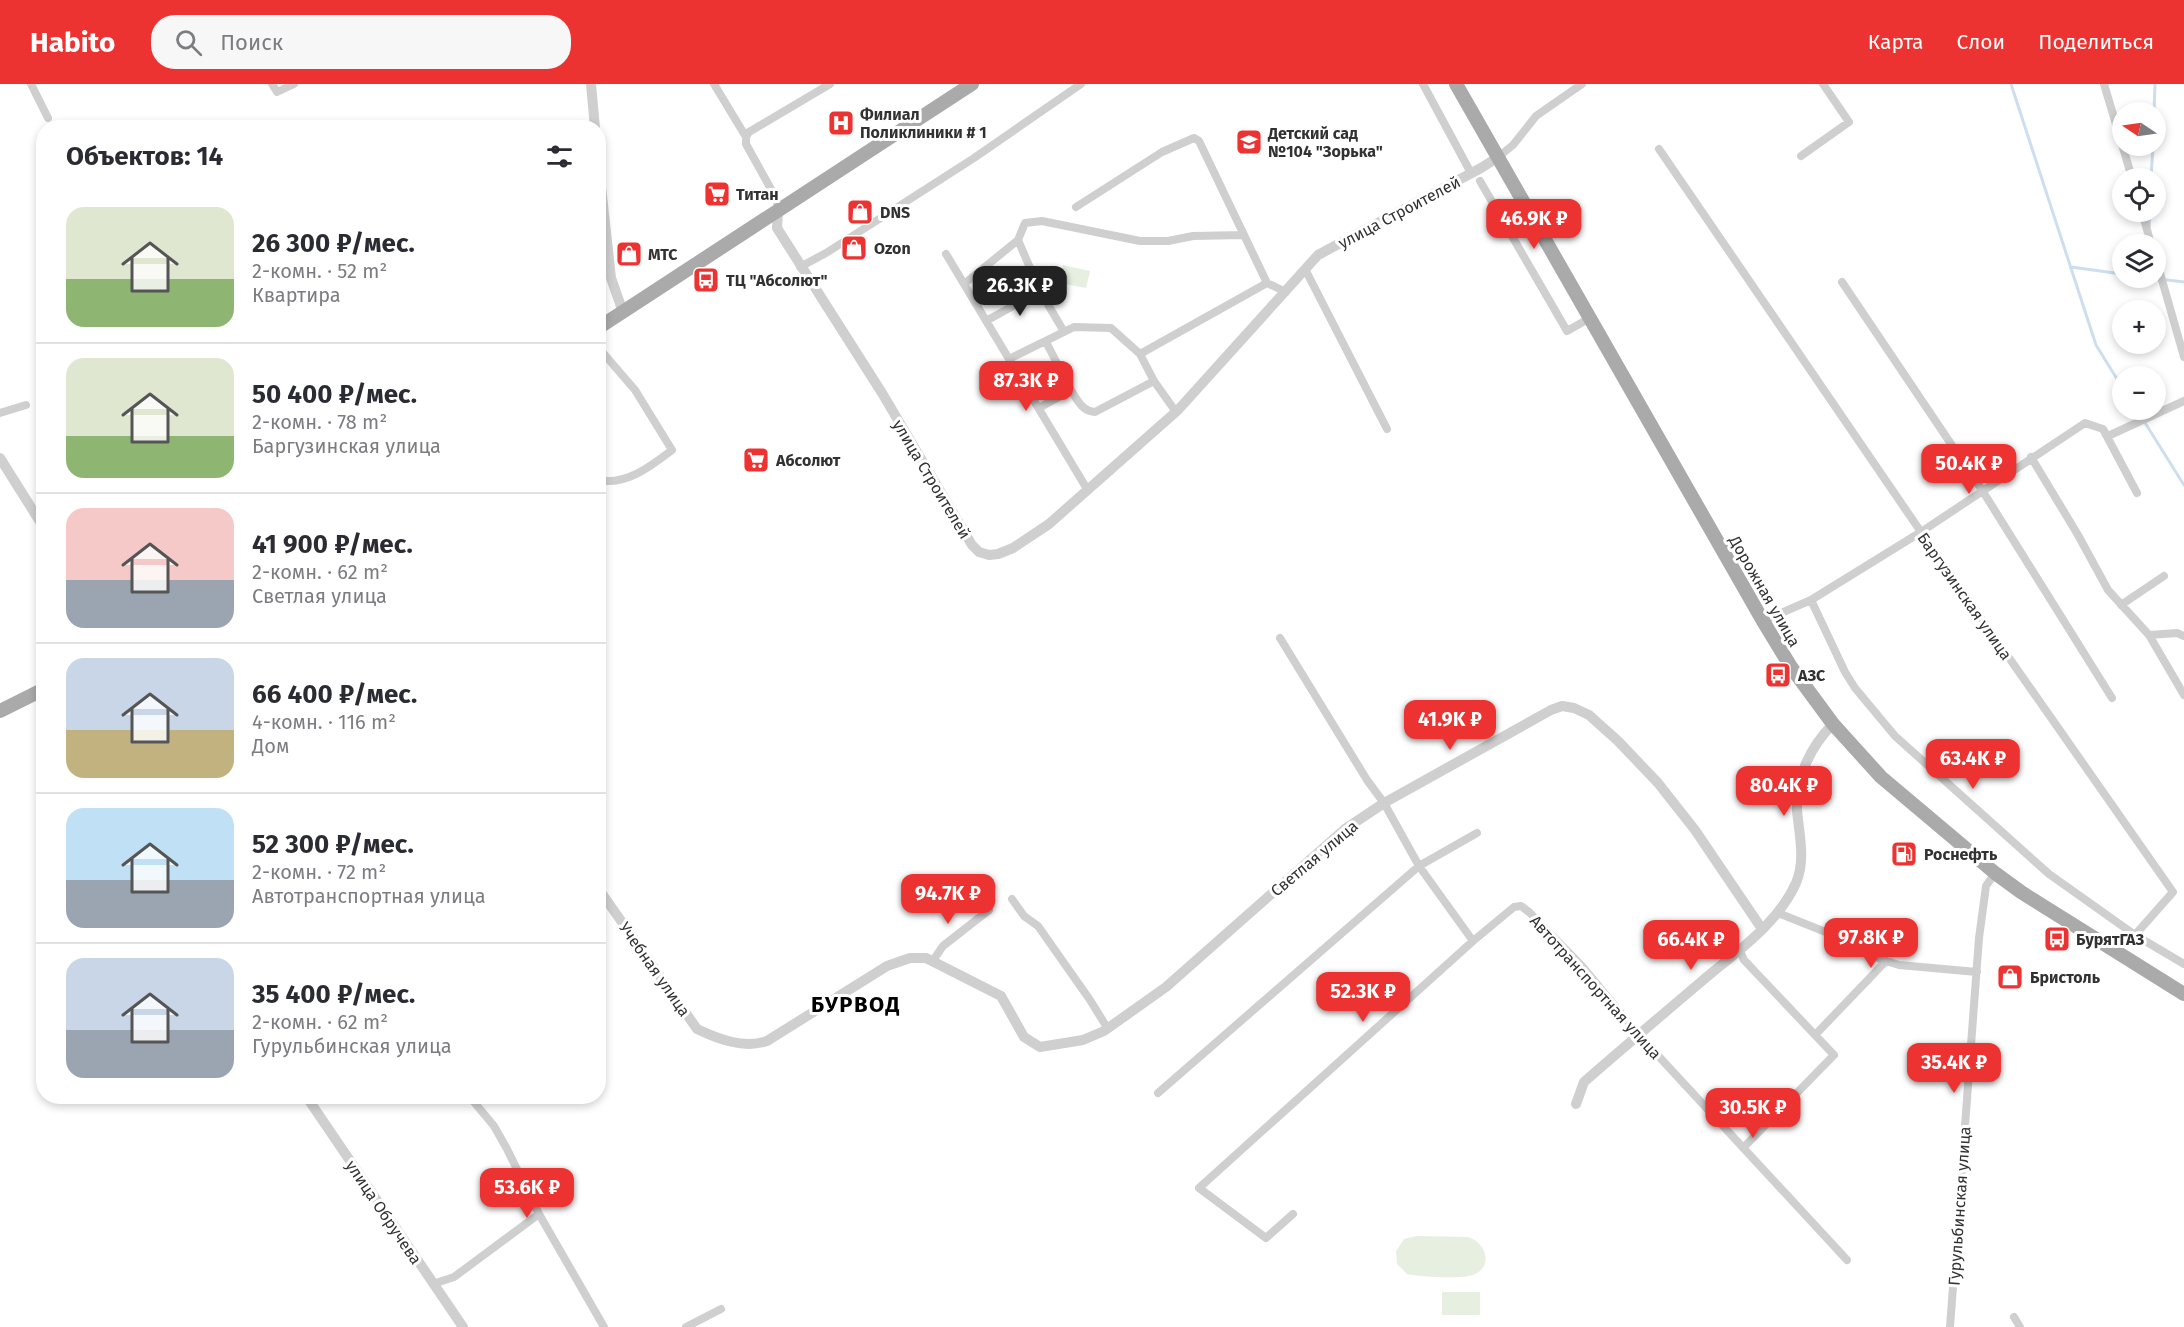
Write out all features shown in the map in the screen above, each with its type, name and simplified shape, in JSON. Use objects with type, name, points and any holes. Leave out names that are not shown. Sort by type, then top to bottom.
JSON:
[{"type":"main road","points":[[606,323],[972,84]]},
{"type":"main road","name":"Дорожная улица","points":[[1456,84],[1762,621],[1791,667],[1833,724],[1881,777],[1995,873],[2021,892],[2184,994]]},
{"type":"main road","points":[[1461,84],[1465,102]]},
{"type":"main road","points":[[0,711],[36,694]]},
{"type":"street","points":[[31,84],[48,117]]},
{"type":"street","points":[[274,88],[294,84]]},
{"type":"street","points":[[591,84],[594,120]]},
{"type":"street","points":[[714,84],[746,137],[746,144],[777,200],[778,212]]},
{"type":"street","points":[[746,137],[749,132],[830,84]]},
{"type":"street","points":[[800,267],[826,253],[974,158],[1081,84]]},
{"type":"street","points":[[1423,84],[1567,331],[1590,318]]},
{"type":"street","points":[[1497,158],[1513,145],[1536,116],[1582,84]]},
{"type":"street","points":[[1801,156],[1849,122],[1823,84]]},
{"type":"street","points":[[2104,84],[2129,168]]},
{"type":"street","points":[[1076,207],[1162,152],[1194,138],[1199,141],[1268,283],[1286,292]]},
{"type":"street","name":"Баргузинская улица","points":[[1659,149],[1921,532],[2173,892],[2134,935]]},
{"type":"street","name":"улица Строителей","points":[[778,212],[777,228],[800,267],[882,393],[972,545],[979,552],[989,555],[1013,548],[1049,524],[1176,412],[1318,255],[1476,177],[1497,158]]},
{"type":"street","points":[[964,284],[1018,240],[1025,223],[1042,221],[1140,241],[1168,241],[1193,236],[1244,235]]},
{"type":"street","points":[[606,232],[611,278],[623,312]]},
{"type":"street","points":[[1018,240],[1040,291],[1063,330]]},
{"type":"street","points":[[946,254],[1087,489]]},
{"type":"street","points":[[1305,269],[1387,429]]},
{"type":"street","points":[[1842,282],[1982,490],[2112,698]]},
{"type":"street","points":[[1140,354],[1268,283]]},
{"type":"street","points":[[2164,288],[2184,357]]},
{"type":"street","points":[[986,321],[1040,291]]},
{"type":"street","points":[[1009,359],[1046,342],[1063,330],[1074,327],[1111,328],[1140,354],[1154,381],[1176,412]]},
{"type":"street","points":[[1046,342],[1071,390],[1083,408],[1088,411],[1095,412],[1154,381]]},
{"type":"street","points":[[606,356],[635,390],[672,450],[635,475],[616,482],[606,481]]},
{"type":"street","points":[[1039,408],[1071,390]]},
{"type":"street","points":[[2108,436],[2184,401]]},
{"type":"street","points":[[0,413],[26,405]]},
{"type":"street","points":[[1762,621],[1811,600],[1921,532],[2085,423],[2097,426],[2108,436],[2137,493]]},
{"type":"street","points":[[2031,457],[2078,534],[2108,590],[2149,635],[2184,695]]},
{"type":"street","points":[[0,458],[36,515]]},
{"type":"street","points":[[2121,605],[2164,576]]},
{"type":"street","points":[[1811,600],[1845,672],[1855,688],[1895,736],[2049,874],[2134,935],[2184,963]]},
{"type":"street","points":[[2149,635],[2176,633],[2184,636]]},
{"type":"street","points":[[1280,638],[1367,780],[1384,803],[1419,866],[1473,941]]},
{"type":"street","name":"Светлая улица","points":[[1106,1030],[1166,987],[1345,829],[1384,803],[1562,706],[1574,708],[1589,715],[1604,726],[1658,783],[1695,830],[1762,929]]},
{"type":"street","points":[[1576,1104],[1584,1082],[1739,950],[1778,913],[1797,882],[1800,871],[1797,793],[1801,775],[1820,737],[1833,724]]},
{"type":"street","points":[[1158,1094],[1419,866],[1477,833]]},
{"type":"street","name":"Гурульбинская улица","points":[[1950,1327],[1977,972],[1986,886],[1995,873]]},
{"type":"street","points":[[1012,899],[1024,916],[1038,926],[1090,1000],[1106,1030]]},
{"type":"street","name":"Учебная улица","points":[[606,900],[697,1029],[715,1037],[756,1045],[767,1041],[887,966],[910,958],[926,958],[1001,996],[1024,1037],[1040,1047],[1083,1040],[1106,1030]]},
{"type":"street","name":"Автотранспортная улица","points":[[1293,1214],[1266,1238],[1199,1188],[1473,941],[1514,907],[1521,906],[1582,966],[1639,1035],[1847,1260]]},
{"type":"street","points":[[932,962],[943,946],[989,910]]},
{"type":"street","points":[[1778,913],[1843,939],[1886,962],[1977,972]]},
{"type":"street","points":[[1739,950],[1744,960],[1834,1055],[1743,1148]]},
{"type":"street","points":[[1816,1034],[1886,962]]},
{"type":"street","name":"улица Обручева","points":[[311,1104],[463,1327]]},
{"type":"street","points":[[476,1104],[503,1141],[539,1214],[604,1327]]},
{"type":"street","points":[[433,1284],[454,1276],[539,1214]]},
{"type":"street","points":[[686,1327],[721,1309]]},
{"type":"street","points":[[2014,1317],[2020,1327]]},
{"type":"shaded area","points":[[1063,265],[1090,271],[1086,288],[1059,283]]},
{"type":"shaded area","points":[[1417,1236],[1468,1237],[1483,1249],[1484,1266],[1473,1275],[1460,1277],[1407,1274],[1397,1264],[1396,1251],[1404,1239]]},
{"type":"shaded area","points":[[1442,1292],[1480,1292],[1480,1315],[1442,1315]]},
{"type":"waterway","points":[[2011,84],[2096,345],[2112,371]]},
{"type":"waterway","points":[[2154,102],[2155,84]]},
{"type":"waterway","points":[[2152,156],[2152,168]]},
{"type":"waterway","points":[[2149,222],[2149,228]]},
{"type":"waterway","points":[[2071,267],[2112,273]]},
{"type":"waterway","points":[[2166,280],[2184,282]]},
{"type":"waterway","points":[[2143,420],[2184,485]]},
{"type":"place","name":"Филиал Поликлиники # 1","points":[[841,123]]},
{"type":"place","name":"Детский сад №104 \"Зорька\"","points":[[1249,142]]},
{"type":"place","name":"Титан","points":[[717,194]]},
{"type":"place","name":"DNS","points":[[860,212]]},
{"type":"place","name":"Ozon","points":[[854,248]]},
{"type":"place","name":"МТС","points":[[629,254]]},
{"type":"place","name":"ТЦ \"Абсолют\"","points":[[706,280]]},
{"type":"place","name":"Абсолют","points":[[756,460]]},
{"type":"place","name":"АЗС","points":[[1778,675]]},
{"type":"place","name":"Роснефть","points":[[1904,854]]},
{"type":"place","name":"БурятГАЗ","points":[[2057,939]]},
{"type":"place","name":"Бристоль","points":[[2010,977]]},
{"type":"district","name":"БУРВОД","points":[[856,1004]]}]
